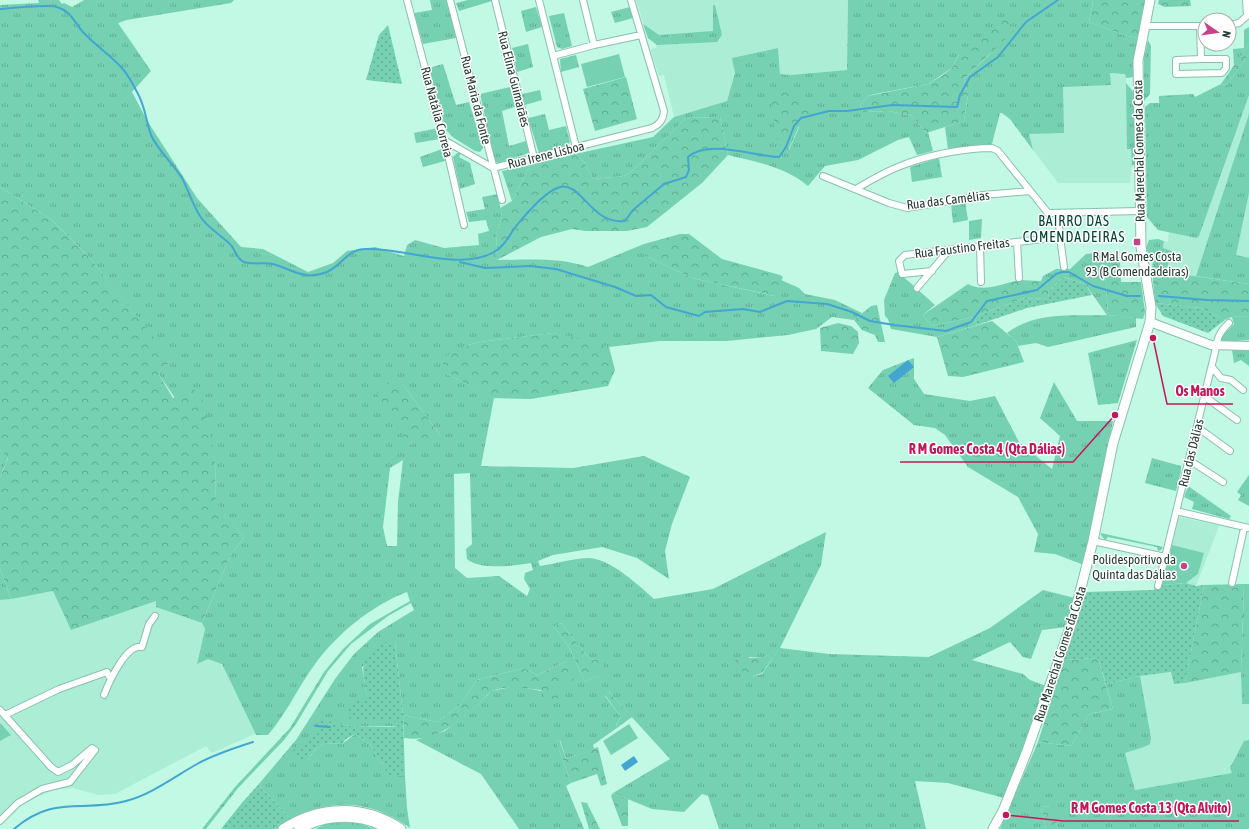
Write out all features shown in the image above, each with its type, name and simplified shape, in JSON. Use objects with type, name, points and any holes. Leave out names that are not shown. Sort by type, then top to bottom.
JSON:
[{"type":"main road","name":"Rua Marechal Gomes da Costa","points":[[993,829],[1003,811],[1044,707],[1073,619],[1093,541],[1113,443],[1150,322],[1151,307],[1142,258],[1138,61],[1150,0]]},
{"type":"main road","points":[[283,829],[307,815],[339,810],[368,814],[386,820],[401,829]]},
{"type":"main road","points":[[299,829],[308,824],[336,817],[364,819],[388,829]]},
{"type":"street","name":"Rua Natália Correia","points":[[408,0],[464,225]]},
{"type":"street","name":"Rua Maria da Fonte","points":[[450,0],[502,200]]},
{"type":"street","name":"Rua Elina Guimarães","points":[[495,0],[534,158]]},
{"type":"street","points":[[539,0],[576,147]]},
{"type":"street","points":[[583,0],[594,45]]},
{"type":"street","points":[[553,56],[641,35],[630,0]]},
{"type":"street","points":[[1237,23],[1247,16],[1246,0]]},
{"type":"street","points":[[1145,26],[1197,26]]},
{"type":"street","name":"Rua Irene Lisboa","points":[[444,140],[494,168],[654,127],[664,118],[664,111],[641,35]]},
{"type":"street","points":[[1201,52],[1201,59]]},
{"type":"street","points":[[1201,59],[1226,59],[1226,68],[1222,72],[1176,74],[1176,60],[1201,59]]},
{"type":"street","points":[[856,190],[904,164],[934,156],[992,148],[998,151],[1048,213],[1140,211]]},
{"type":"street","name":"Rua das Camélias","points":[[823,176],[889,204],[907,208],[983,195],[1030,191]]},
{"type":"street","points":[[1058,213],[1064,267]]},
{"type":"street","name":"Rua Faustino Freitas","points":[[932,271],[902,274],[899,261],[905,255],[980,245],[1060,237]]},
{"type":"street","points":[[1017,242],[1019,278]]},
{"type":"street","points":[[980,245],[980,282]]},
{"type":"street","points":[[917,288],[949,250]]},
{"type":"street","points":[[1150,322],[1216,346],[1249,346]]},
{"type":"street","name":"Rua das Dálias","points":[[1158,586],[1220,331],[1229,323]]},
{"type":"street","points":[[1212,368],[1221,378],[1231,380],[1243,390]]},
{"type":"street","points":[[1204,396],[1237,420]]},
{"type":"street","points":[[1197,427],[1230,451]]},
{"type":"street","points":[[1189,460],[1223,482]]},
{"type":"street","points":[[1176,511],[1246,528],[1232,583]]},
{"type":"street","points":[[1093,541],[1165,557]]},
{"type":"street","points":[[104,695],[110,678],[132,649],[138,646],[142,647],[149,624],[155,616]]},
{"type":"street","points":[[5,715],[59,688],[107,672],[110,678]]},
{"type":"street","points":[[0,710],[51,767],[58,772],[72,765],[92,748],[94,750],[70,782],[42,789],[18,803],[0,821]]},
{"type":"shaded area","points":[[636,0],[848,0],[847,70],[790,75],[780,74],[778,48],[733,58],[735,73],[727,101],[674,117],[664,75],[659,76],[651,51],[651,49],[656,48],[657,45],[648,38]]},
{"type":"shaded area","points":[[1249,54],[1249,284],[1166,272],[1172,251],[1163,248],[1164,241],[1168,242],[1169,229],[1221,84],[1227,85]]},
{"type":"shaded area","points":[[1123,69],[1134,77],[1126,78],[1126,83],[1134,93],[1135,163],[1132,166],[1130,183],[1058,183],[1010,119],[987,99]]},
{"type":"shaded area","points":[[1180,517],[1219,526],[1196,586],[1186,583],[1198,574],[1172,545],[1178,519]]},
{"type":"shaded area","points":[[53,591],[71,630],[156,601],[156,607],[202,623],[205,629],[197,664],[208,659],[222,664],[255,734],[212,753],[206,746],[115,794],[98,795],[73,788],[54,790],[19,805],[0,826],[0,600]]},
{"type":"shaded area","points":[[1172,672],[1174,684],[1241,672],[1242,704],[1249,704],[1249,740],[1244,741],[1231,768],[1232,773],[1135,790],[1125,753],[1144,747],[1146,716],[1140,676]]},
{"type":"green space","points":[[38,0],[59,0],[62,4],[64,3],[72,7],[84,0],[234,0],[231,3],[127,20],[118,23],[151,71],[132,92],[148,122],[197,198],[241,247],[263,249],[308,272],[333,263],[347,251],[375,247],[404,256],[407,245],[415,240],[444,248],[479,245],[478,234],[489,231],[486,220],[469,222],[466,212],[485,209],[482,197],[498,194],[502,217],[496,235],[497,260],[554,260],[588,267],[644,244],[644,255],[692,278],[774,296],[781,280],[799,288],[805,294],[835,300],[862,313],[854,320],[832,317],[816,329],[788,335],[727,341],[660,341],[609,347],[553,333],[480,342],[464,346],[445,373],[494,398],[481,466],[573,468],[644,456],[690,477],[672,524],[665,551],[669,579],[637,558],[602,547],[553,555],[538,561],[540,566],[583,558],[597,559],[624,574],[654,599],[713,589],[826,532],[821,565],[780,648],[829,654],[929,657],[990,628],[1043,590],[1075,598],[1066,627],[1042,630],[1031,659],[1023,657],[1010,642],[972,660],[1023,674],[1030,680],[1046,686],[1025,747],[1004,798],[948,783],[915,781],[926,829],[719,829],[708,796],[702,794],[684,812],[652,809],[613,793],[670,759],[608,691],[605,696],[621,717],[616,725],[617,728],[593,745],[594,749],[566,759],[560,740],[556,741],[571,783],[566,786],[584,829],[519,829],[481,774],[416,740],[445,731],[478,705],[491,691],[516,686],[541,691],[558,687],[567,661],[537,675],[524,668],[477,680],[459,706],[437,722],[403,715],[395,643],[362,667],[367,697],[350,720],[394,720],[398,727],[351,726],[319,720],[318,733],[306,761],[316,749],[324,743],[342,744],[355,734],[371,745],[380,763],[386,764],[386,776],[405,776],[410,828],[382,812],[367,807],[352,805],[322,807],[291,819],[258,785],[296,740],[335,679],[354,654],[378,632],[414,610],[411,603],[388,616],[351,644],[328,671],[296,724],[284,740],[238,788],[206,829],[202,829],[235,787],[290,728],[324,672],[343,649],[370,624],[410,601],[407,592],[368,613],[345,631],[315,664],[281,718],[268,735],[256,735],[222,664],[208,659],[197,664],[205,629],[202,623],[231,554],[244,538],[216,503],[215,457],[158,373],[171,360],[90,258],[52,220],[0,187],[0,5],[39,3]],"holes":[[[396,375],[440,435],[440,439]],[[403,460],[398,502],[397,546],[387,546],[383,527],[390,468]],[[470,473],[472,544],[466,549],[467,559],[480,565],[488,566],[507,566],[531,563],[533,570],[525,573],[524,579],[530,589],[527,596],[499,576],[467,578],[455,568],[454,474]],[[561,623],[589,658],[594,660],[598,678],[596,676],[585,682],[569,647],[554,627]],[[779,649],[762,674],[752,676],[749,657],[763,658]]]},
{"type":"green space","points":[[430,0],[447,0],[456,38],[423,44],[414,13],[432,10]]},
{"type":"green space","points":[[468,0],[492,1],[459,11],[456,3]]},
{"type":"green space","points":[[848,0],[1092,0],[1093,2],[1089,22],[1124,35],[1138,38],[1134,77],[1126,78],[1125,74],[1110,73],[1111,85],[1063,87],[1064,133],[1029,134],[1033,150],[1010,119],[1002,113],[1000,113],[992,144],[948,149],[945,127],[964,121],[968,95],[964,79],[991,53],[959,54],[952,68],[928,84],[868,96],[860,105],[863,112],[889,111],[912,116],[926,133],[928,132],[933,151],[917,155],[909,137],[898,140],[858,160],[825,166],[808,186],[790,174],[770,166],[728,155],[720,117],[686,118],[631,172],[624,176],[593,179],[584,162],[575,154],[653,137],[674,117],[727,101],[735,73],[732,58],[778,48],[780,74],[790,75],[847,70]],"holes":[[[812,98],[789,150],[776,138]]]},
{"type":"green space","points":[[1092,0],[1145,0],[1138,38],[1124,35],[1089,22],[1093,2]]},
{"type":"green space","points":[[1159,0],[1190,0],[1191,6],[1165,7],[1158,4]]},
{"type":"green space","points":[[713,5],[715,5],[722,35],[717,42],[657,45],[648,38],[643,24],[659,35],[713,31]]},
{"type":"green space","points":[[536,7],[542,27],[526,32],[521,11]]},
{"type":"green space","points":[[630,7],[633,18],[615,23],[611,12]]},
{"type":"green space","points":[[564,13],[572,46],[562,49],[557,47],[549,16]]},
{"type":"green space","points":[[1005,16],[1013,31],[964,79],[968,94],[964,121],[926,133],[912,116],[889,111],[863,112],[860,105],[868,96],[928,84],[943,75],[952,68],[959,54]]},
{"type":"green space","points":[[388,25],[402,84],[366,80],[379,35]]},
{"type":"green space","points":[[1249,27],[1249,44],[1234,66],[1233,52],[1237,52],[1237,49],[1244,48],[1244,30]]},
{"type":"green space","points":[[1148,40],[1151,46],[1150,94],[1144,101],[1144,58]]},
{"type":"green space","points":[[528,44],[533,67],[517,72],[512,48]]},
{"type":"green space","points":[[1249,44],[1249,54],[1227,85],[1221,84]]},
{"type":"green space","points":[[619,54],[625,77],[587,87],[581,64]]},
{"type":"green space","points":[[1249,54],[1249,95],[1199,236],[1197,238],[1158,230],[1147,217],[1145,107],[1150,103],[1159,103],[1159,96],[1193,94],[1195,97],[1221,84],[1227,85]]},
{"type":"green space","points":[[576,55],[579,67],[561,72],[560,59]]},
{"type":"green space","points":[[443,64],[456,105],[469,102],[483,148],[480,152],[475,151],[454,138],[446,130],[429,68]]},
{"type":"green space","points":[[626,77],[637,119],[595,131],[583,89]]},
{"type":"green space","points":[[1126,83],[1134,93],[1135,163],[1132,166],[1131,149],[1127,149]]},
{"type":"green space","points":[[514,86],[518,106],[502,111],[509,146],[526,141],[529,153],[498,163],[495,161],[480,94]]},
{"type":"green space","points":[[540,90],[542,100],[525,105],[522,94]]},
{"type":"green space","points":[[794,90],[796,97],[812,98],[808,124],[799,126],[788,151],[776,138],[772,103],[776,95]]},
{"type":"green space","points":[[545,114],[549,130],[566,126],[570,142],[567,146],[539,153],[528,118]]},
{"type":"green space","points":[[1249,114],[1249,193],[1236,255],[1249,258],[1249,284],[1196,276]]},
{"type":"green space","points":[[720,117],[728,155],[702,183],[647,227],[627,231],[585,231],[572,229],[541,237],[497,260],[496,235],[502,217],[500,208],[512,201],[530,165],[575,154],[584,162],[593,179],[624,176],[631,172],[686,118]]},
{"type":"green space","points":[[438,128],[440,139],[416,143],[414,133]]},
{"type":"green space","points":[[442,149],[445,161],[423,167],[420,157]]},
{"type":"green space","points":[[457,153],[461,153],[459,157],[470,163],[475,184],[460,189],[453,157]]},
{"type":"green space","points":[[939,158],[942,177],[912,182],[910,167]]},
{"type":"green space","points":[[530,165],[512,201],[502,171]]},
{"type":"green space","points":[[0,187],[52,220],[90,258],[172,360],[158,373],[173,398],[194,389],[203,401],[215,457],[216,502],[244,538],[231,554],[202,623],[156,607],[156,601],[71,630],[53,591],[11,599],[0,569],[0,478],[8,458],[0,449]]},
{"type":"green space","points":[[965,201],[968,220],[953,223],[951,204]]},
{"type":"green space","points":[[982,219],[981,238],[969,240],[969,221]]},
{"type":"green space","points":[[680,234],[689,234],[722,259],[780,275],[783,277],[775,296],[692,278],[644,255],[644,244]]},
{"type":"green space","points":[[1158,239],[1164,241],[1163,248],[1172,251],[1166,272],[1152,270],[1153,258],[1150,256],[1146,248],[1149,240]]},
{"type":"green space","points":[[1104,252],[1108,315],[1136,318],[1136,327],[1048,347],[1036,343],[1018,346],[1016,341],[1007,333],[1030,321],[1055,316],[1107,315],[1085,284],[1063,277],[1048,292],[1048,285],[1041,281],[1043,276],[1056,269],[1070,269],[1086,254]]},
{"type":"green space","points":[[1104,252],[1120,262],[1121,282],[1141,282],[1145,312],[1143,319],[1108,315]]},
{"type":"green space","points":[[1152,270],[1249,284],[1249,316],[1232,317],[1225,320],[1201,308],[1155,303]]},
{"type":"green space","points":[[898,272],[935,305],[923,315],[932,326],[974,317],[977,325],[937,337],[891,329],[888,319],[885,316],[884,300],[895,273]]},
{"type":"green space","points":[[1063,277],[1085,284],[1092,295],[1027,308],[977,325],[974,317],[1025,298],[1049,299],[1048,292]]},
{"type":"green space","points":[[1020,280],[1041,281],[1048,285],[1049,299],[1025,298],[974,317],[932,326],[923,315],[968,284],[980,288]]},
{"type":"green space","points":[[1155,303],[1201,308],[1225,320],[1208,333],[1163,316]]},
{"type":"green space","points":[[877,305],[885,342],[878,342],[875,335],[862,330],[854,320],[871,306]]},
{"type":"green space","points":[[1249,316],[1249,340],[1222,342],[1220,338],[1234,324],[1232,317]]},
{"type":"green space","points":[[992,321],[1016,341],[1024,362],[963,377],[948,376],[937,337]]},
{"type":"green space","points":[[838,323],[851,326],[858,332],[859,343],[853,354],[821,351],[820,328]]},
{"type":"green space","points":[[553,333],[583,339],[609,347],[615,370],[608,386],[531,399],[493,398],[445,373],[442,358],[464,346],[480,342]]},
{"type":"green space","points":[[1137,340],[1118,403],[1098,405],[1088,353]]},
{"type":"green space","points":[[1232,350],[1249,350],[1249,366],[1241,360],[1234,363]]},
{"type":"green space","points":[[914,358],[914,379],[924,394],[970,401],[995,396],[1019,442],[1052,469],[1060,436],[1040,418],[1054,382],[1077,421],[1113,421],[1084,565],[1055,554],[1034,552],[1038,534],[1018,497],[968,467],[945,435],[935,428],[914,425],[868,388],[883,370]]},
{"type":"green space","points":[[396,375],[440,435],[440,439],[409,445],[376,393]]},
{"type":"green space","points":[[0,449],[8,457],[0,478]]},
{"type":"green space","points":[[1152,458],[1181,466],[1176,491],[1145,483]]},
{"type":"green space","points":[[1249,475],[1249,506],[1238,500],[1241,495],[1237,492]]},
{"type":"green space","points":[[1188,486],[1231,516],[1229,519],[1192,509],[1194,502],[1184,497]]},
{"type":"green space","points":[[1101,533],[1163,547],[1158,551],[1157,547],[1108,537],[1105,540]]},
{"type":"green space","name":"Polidesportivo da Quinta das Dálias","points":[[1172,545],[1204,553],[1198,574],[1186,583],[1162,585]]},
{"type":"green space","points":[[0,569],[11,599],[0,600]]},
{"type":"green space","points":[[1186,583],[1196,586],[1204,585],[1185,683],[1174,684],[1171,672],[1140,676],[1106,684],[1098,658],[1064,660],[1086,592],[1153,590],[1162,585]]},
{"type":"green space","points":[[1244,584],[1249,584],[1249,704],[1242,704],[1241,672]]},
{"type":"green space","points":[[1244,584],[1241,672],[1185,683],[1204,585]]},
{"type":"green space","points":[[561,623],[589,658],[594,660],[607,657],[598,678],[596,676],[585,682],[569,647],[554,627]]},
{"type":"green space","points":[[383,642],[395,643],[403,715],[405,776],[386,776],[386,764],[380,763],[371,745],[355,734],[346,739],[342,744],[324,743],[316,749],[306,761],[299,760],[291,752],[318,733],[318,719],[351,726],[398,727],[393,720],[350,720],[348,704],[367,697],[363,672],[366,660],[369,655]]},
{"type":"green space","points":[[780,648],[762,673],[752,676],[743,673],[735,660],[744,658],[763,658]]},
{"type":"green space","points":[[1098,658],[1113,709],[1089,714],[1071,746],[1038,742],[1064,660]]},
{"type":"green space","points":[[567,661],[574,680],[558,687],[558,698],[547,703],[541,690],[516,688],[498,689],[490,692],[469,713],[444,731],[425,738],[404,738],[403,715],[437,722],[459,706],[477,680],[524,668],[537,675]]},
{"type":"green space","points":[[1140,676],[1151,738],[1150,744],[1125,753],[1135,790],[1232,773],[1230,768],[1244,741],[1249,740],[1249,829],[1058,829],[1051,806],[1041,807],[1046,829],[1000,829],[1038,742],[1071,746],[1089,714],[1113,709],[1106,684]]},
{"type":"green space","points":[[608,691],[632,717],[617,728],[616,726],[621,717],[605,695]]},
{"type":"green space","points":[[0,723],[11,735],[0,741]]},
{"type":"green space","points":[[629,724],[638,738],[611,755],[603,741]]},
{"type":"green space","points":[[559,739],[566,759],[598,747],[607,784],[601,786],[597,774],[571,783],[556,741]]},
{"type":"green space","points":[[258,785],[291,819],[276,829],[221,829],[241,804]]},
{"type":"green space","points":[[613,793],[628,799],[628,826],[622,826],[611,796]]},
{"type":"green space","points":[[581,802],[587,803],[600,829],[589,829]]},
{"type":"green space","points":[[1052,806],[1058,829],[1046,829],[1041,807]]},
{"type":"green space","points":[[328,823],[358,823],[375,829],[315,829]]},
{"type":"water","points":[[908,360],[914,367],[894,383],[888,376]]},
{"type":"water","points":[[634,756],[638,762],[625,771],[621,765]]},
{"type":"waterway","points":[[0,9],[30,6],[53,6],[66,11],[83,32],[122,68],[140,97],[149,130],[154,141],[182,178],[202,219],[229,243],[241,261],[273,264],[299,274],[312,275],[327,272],[349,254],[365,249],[397,251],[448,259],[465,260],[480,258],[498,250],[536,203],[548,193],[560,187],[568,187],[575,191],[595,211],[604,217],[613,220],[625,221],[633,210],[664,184],[686,177],[689,170],[688,157],[707,149],[731,150],[779,157],[786,147],[794,126],[801,118],[829,111],[847,111],[892,105],[957,107],[960,95],[970,77],[998,57],[1026,22],[1058,0]]},
{"type":"waterway","points":[[460,262],[485,268],[530,266],[556,269],[615,287],[636,296],[651,295],[666,307],[699,316],[705,312],[743,309],[760,312],[787,301],[827,304],[852,312],[870,321],[946,331],[971,322],[987,301],[1037,290],[1056,274],[1062,272],[1069,272],[1093,286],[1127,296],[1140,296]]},
{"type":"waterway","points":[[1159,296],[1207,300],[1249,301]]},
{"type":"waterway","points":[[316,726],[330,727]]},
{"type":"waterway","points":[[14,829],[29,818],[56,808],[68,806],[95,806],[136,798],[154,790],[204,760],[253,742]]},
{"type":"place","name":"R Mal Gomes Costa 93 (B Comendadeiras)","points":[[1137,242]]},
{"type":"place","name":"Os Manos","points":[[1153,338]]},
{"type":"place","name":"R M Gomes Costa 4 (Qta Dálias)","points":[[1115,415]]},
{"type":"place","name":"Polidesportivo da Quinta das Dálias","points":[[1184,566]]},
{"type":"place","name":"R M Gomes Costa 13 (Qta Alvito)","points":[[1006,815]]},
{"type":"district","name":"BAIRRO DAS COMENDADEIRAS","points":[[1074,230]]}]
